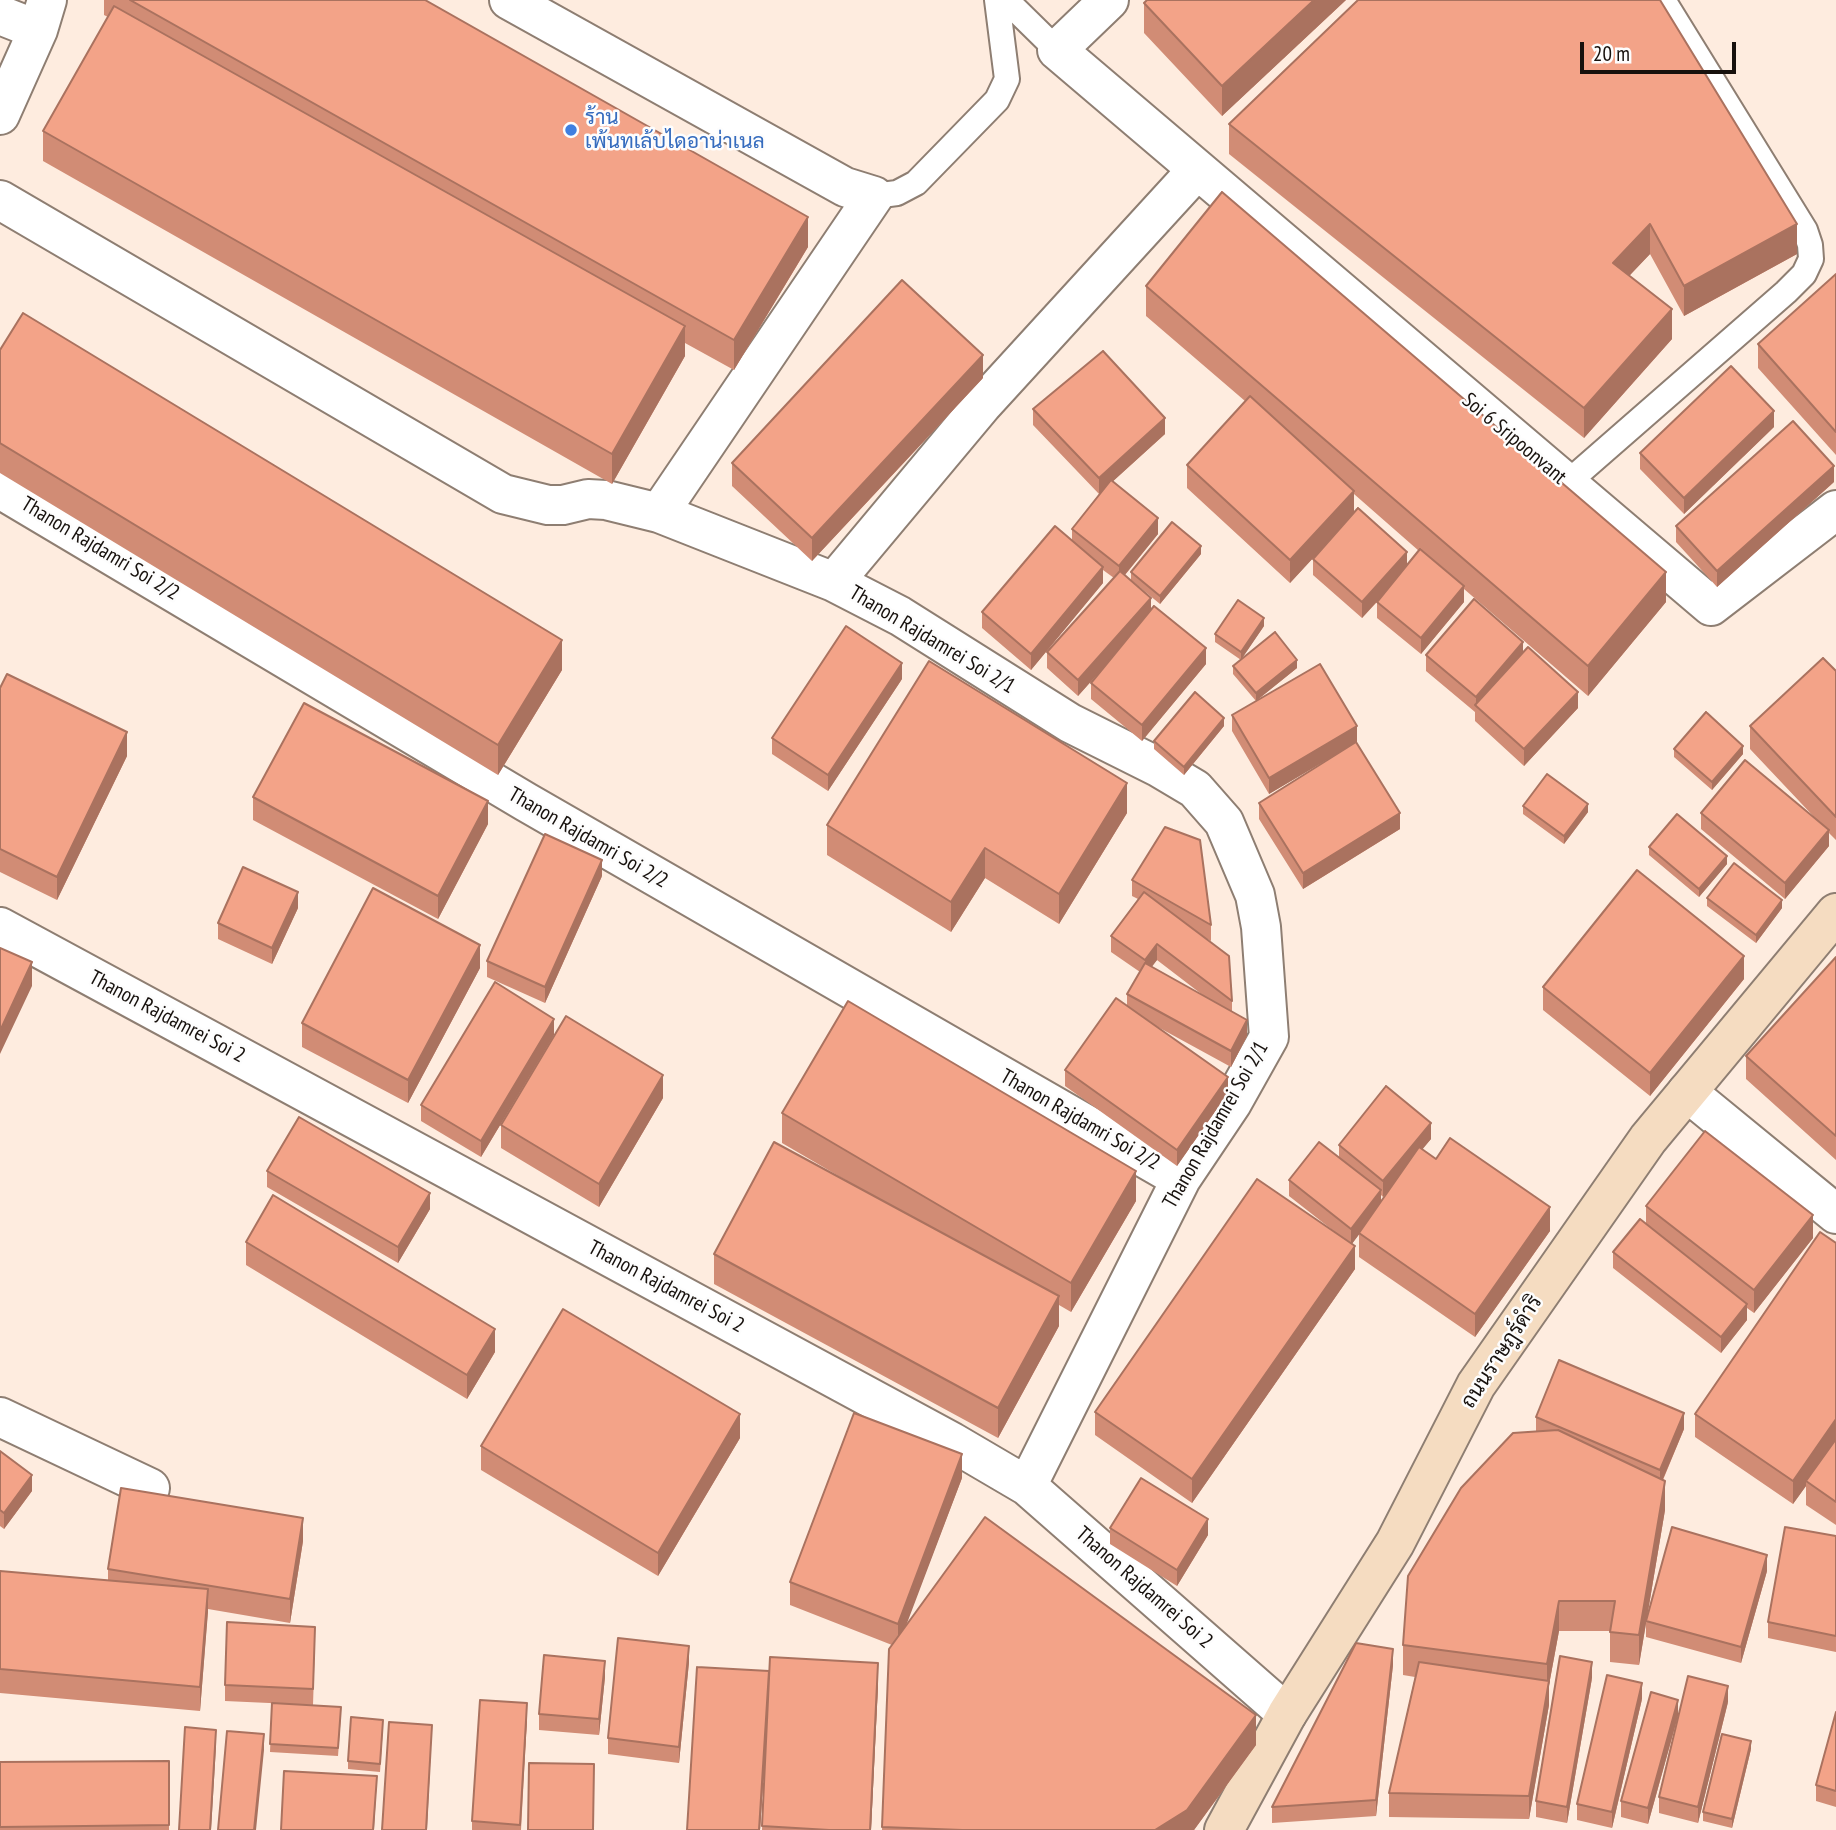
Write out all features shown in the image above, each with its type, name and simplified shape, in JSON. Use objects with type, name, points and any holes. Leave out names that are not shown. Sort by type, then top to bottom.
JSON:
[{"type":"street","points":[[509,0],[845,187],[874,196],[659,513]]},
{"type":"street","points":[[1057,50],[1109,0]]},
{"type":"street","points":[[0,15],[43,15],[0,115]]},
{"type":"street","name":"Soi 6 Sripoonvant","points":[[1057,50],[1711,606],[1836,510]]},
{"type":"street","points":[[834,582],[982,405],[1197,170]]},
{"type":"street","name":"Thanon Rajdamrei Soi 2/1","points":[[0,200],[503,494],[548,505],[563,505],[588,499],[606,500],[659,513],[834,582],[900,616],[1070,723],[1158,767],[1195,789],[1224,821],[1242,861],[1257,906],[1269,1037],[1232,1103],[1181,1179],[1027,1486]]},
{"type":"street","name":"Thanon Rajdamri Soi 2/2","points":[[0,489],[526,802],[1181,1179]]},
{"type":"street","name":"ถนนราษฎร์ดำริ","points":[[1224,1830],[1287,1714],[1395,1543],[1476,1385],[1648,1139],[1836,913]]},
{"type":"street","name":"Thanon Rajdamrei Soi 2","points":[[0,927],[940,1436],[1027,1486],[1287,1714]]},
{"type":"street","points":[[1687,1092],[1836,1214]]},
{"type":"street","points":[[0,1417],[150,1488]]},
{"type":"lane","points":[[874,196],[897,193],[916,183],[997,100],[1007,79],[998,0]]},
{"type":"lane","points":[[1006,0],[1057,50]]},
{"type":"lane","points":[[1566,484],[1786,292],[1804,274],[1811,259],[1805,230],[1663,0]]},
{"type":"building","points":[[130,0],[425,0],[808,217],[734,340]]},
{"type":"building","points":[[1147,0],[1314,0],[1222,86],[1144,3]]},
{"type":"building","points":[[1358,0],[1660,0],[1797,224],[1684,286],[1650,224],[1613,263],[1672,309],[1584,408],[1229,124]]},
{"type":"building","points":[[114,6],[685,326],[612,454],[43,131]]},
{"type":"building","points":[[1222,192],[1666,572],[1588,666],[1146,286]]},
{"type":"building","points":[[1836,274],[1836,432],[1758,344]]},
{"type":"building","points":[[902,280],[983,355],[812,538],[732,463]]},
{"type":"building","points":[[23,313],[562,640],[498,745],[0,443],[0,350]]},
{"type":"building","points":[[1103,351],[1165,418],[1099,478],[1033,409]]},
{"type":"building","points":[[1731,366],[1774,411],[1684,498],[1640,453]]},
{"type":"building","points":[[1250,396],[1354,491],[1290,560],[1187,465]]},
{"type":"building","points":[[1793,421],[1834,466],[1717,571],[1676,526]]},
{"type":"building","points":[[1111,480],[1158,518],[1119,566],[1072,529]]},
{"type":"building","points":[[1358,508],[1407,552],[1362,602],[1313,559]]},
{"type":"building","points":[[1172,522],[1201,546],[1160,596],[1131,572]]},
{"type":"building","points":[[1055,526],[1103,567],[1031,654],[982,612]]},
{"type":"building","points":[[1420,549],[1464,586],[1421,638],[1377,602]]},
{"type":"building","points":[[1120,571],[1151,598],[1078,680],[1047,652]]},
{"type":"building","points":[[1474,599],[1523,642],[1476,697],[1426,655]]},
{"type":"building","points":[[1238,600],[1264,618],[1241,652],[1215,634]]},
{"type":"building","points":[[1154,606],[1206,648],[1142,725],[1091,683]]},
{"type":"building","points":[[846,626],[902,663],[828,775],[772,738]]},
{"type":"building","points":[[1275,632],[1297,660],[1256,693],[1233,666]]},
{"type":"building","points":[[1528,647],[1578,692],[1524,749],[1475,705]]},
{"type":"building","points":[[1823,658],[1836,671],[1836,817],[1750,726]]},
{"type":"building","points":[[929,661],[1127,783],[1059,894],[985,848],[951,902],[827,825]]},
{"type":"building","points":[[1320,664],[1357,726],[1269,778],[1232,715]]},
{"type":"building","points":[[7,674],[127,732],[57,877],[0,849],[0,688]]},
{"type":"building","points":[[1195,692],[1224,718],[1184,767],[1154,741]]},
{"type":"building","points":[[304,703],[488,801],[438,896],[253,797]]},
{"type":"building","points":[[1706,712],[1743,746],[1712,782],[1674,749]]},
{"type":"building","points":[[1356,742],[1400,813],[1303,873],[1259,803]]},
{"type":"building","points":[[1745,760],[1829,830],[1785,883],[1701,813]]},
{"type":"building","points":[[1547,774],[1588,804],[1564,836],[1523,806]]},
{"type":"building","points":[[1677,814],[1727,856],[1699,889],[1649,847]]},
{"type":"building","points":[[1165,827],[1200,840],[1211,925],[1132,880]]},
{"type":"building","points":[[545,834],[602,860],[545,987],[487,961]]},
{"type":"building","points":[[1734,863],[1782,900],[1756,935],[1707,898]]},
{"type":"building","points":[[243,867],[298,892],[272,948],[218,923]]},
{"type":"building","points":[[1637,870],[1744,956],[1650,1073],[1543,987]]},
{"type":"building","points":[[373,888],[480,945],[408,1080],[302,1023]]},
{"type":"building","points":[[1144,892],[1229,956],[1232,1001],[1157,944],[1145,960],[1111,936]]},
{"type":"building","points":[[0,948],[32,962],[0,1031]]},
{"type":"building","points":[[1836,957],[1836,1136],[1746,1056]]},
{"type":"building","points":[[1145,963],[1247,1020],[1231,1051],[1127,994]]},
{"type":"building","points":[[495,982],[554,1019],[481,1141],[421,1105]]},
{"type":"building","points":[[1116,998],[1228,1077],[1177,1150],[1065,1070]]},
{"type":"building","points":[[848,1001],[1136,1171],[1071,1283],[782,1113]]},
{"type":"building","points":[[566,1016],[663,1075],[599,1184],[501,1125]]},
{"type":"building","points":[[1386,1086],[1431,1123],[1383,1181],[1339,1145]]},
{"type":"building","points":[[299,1117],[430,1193],[398,1247],[267,1171]]},
{"type":"building","points":[[1705,1131],[1813,1215],[1754,1290],[1646,1206]]},
{"type":"building","points":[[1450,1138],[1550,1207],[1475,1314],[1359,1233],[1419,1147],[1436,1159]]},
{"type":"building","points":[[774,1142],[1059,1296],[998,1408],[714,1254]]},
{"type":"building","points":[[1319,1142],[1381,1190],[1351,1229],[1289,1180]]},
{"type":"building","points":[[1257,1179],[1355,1246],[1192,1479],[1095,1412]]},
{"type":"building","points":[[273,1195],[495,1329],[467,1375],[246,1242]]},
{"type":"building","points":[[1640,1219],[1747,1304],[1721,1337],[1613,1252]]},
{"type":"building","points":[[1820,1232],[1836,1243],[1836,1419],[1793,1481],[1695,1414]]},
{"type":"building","points":[[563,1309],[740,1414],[658,1553],[481,1446]]},
{"type":"building","points":[[1559,1360],[1684,1413],[1660,1470],[1536,1417]]},
{"type":"building","points":[[854,1413],[962,1454],[898,1624],[790,1582]]},
{"type":"building","points":[[1558,1430],[1665,1481],[1639,1635],[1610,1632],[1615,1601],[1559,1601],[1547,1664],[1403,1645],[1408,1576],[1461,1488],[1513,1433]]},
{"type":"building","points":[[1836,1439],[1836,1502],[1806,1481]]},
{"type":"building","points":[[0,1451],[32,1475],[4,1513],[0,1510]]},
{"type":"building","points":[[1141,1478],[1208,1519],[1177,1570],[1110,1528]]},
{"type":"building","points":[[121,1488],[303,1518],[290,1599],[108,1569]]},
{"type":"building","points":[[985,1517],[1256,1715],[1187,1810],[1155,1830],[962,1830],[882,1827],[889,1649]]},
{"type":"building","points":[[1672,1527],[1767,1555],[1741,1647],[1646,1621]]},
{"type":"building","points":[[1785,1527],[1836,1536],[1836,1636],[1768,1622]]},
{"type":"building","points":[[0,1571],[208,1589],[200,1687],[0,1669]]},
{"type":"building","points":[[227,1622],[315,1627],[313,1689],[225,1685]]},
{"type":"building","points":[[618,1638],[689,1646],[679,1747],[608,1738]]},
{"type":"building","points":[[1356,1643],[1393,1649],[1376,1800],[1272,1807]]},
{"type":"building","points":[[544,1655],[605,1661],[599,1719],[539,1714]]},
{"type":"building","points":[[1560,1656],[1592,1662],[1567,1807],[1536,1801]]},
{"type":"building","points":[[770,1657],[878,1663],[870,1830],[762,1826]]},
{"type":"building","points":[[1419,1662],[1549,1681],[1529,1796],[1389,1793]]},
{"type":"building","points":[[697,1667],[769,1671],[759,1830],[687,1830]]},
{"type":"building","points":[[1607,1675],[1642,1683],[1612,1812],[1577,1804]]},
{"type":"building","points":[[1688,1676],[1728,1686],[1698,1807],[1659,1797]]},
{"type":"building","points":[[1651,1692],[1678,1700],[1648,1808],[1621,1801]]},
{"type":"building","points":[[480,1700],[527,1703],[520,1825],[472,1821]]},
{"type":"building","points":[[272,1703],[341,1707],[338,1748],[270,1744]]},
{"type":"building","points":[[1836,1712],[1836,1791],[1816,1785]]},
{"type":"building","points":[[351,1717],[383,1720],[380,1764],[348,1761]]},
{"type":"building","points":[[389,1722],[432,1725],[426,1830],[382,1830]]},
{"type":"building","points":[[185,1727],[216,1730],[210,1830],[179,1830]]},
{"type":"building","points":[[227,1731],[264,1734],[254,1830],[218,1830]]},
{"type":"building","points":[[1722,1734],[1751,1741],[1732,1819],[1703,1812]]},
{"type":"building","points":[[169,1761],[169,1825],[0,1827],[0,1762]]},
{"type":"building","points":[[529,1763],[594,1764],[593,1830],[528,1830]]},
{"type":"building","points":[[284,1771],[377,1776],[373,1830],[281,1830]]},
{"type":"place","name":"ร้าน เพ้นทเล้บไดอาน่าเนล","points":[[571,130]]}]
